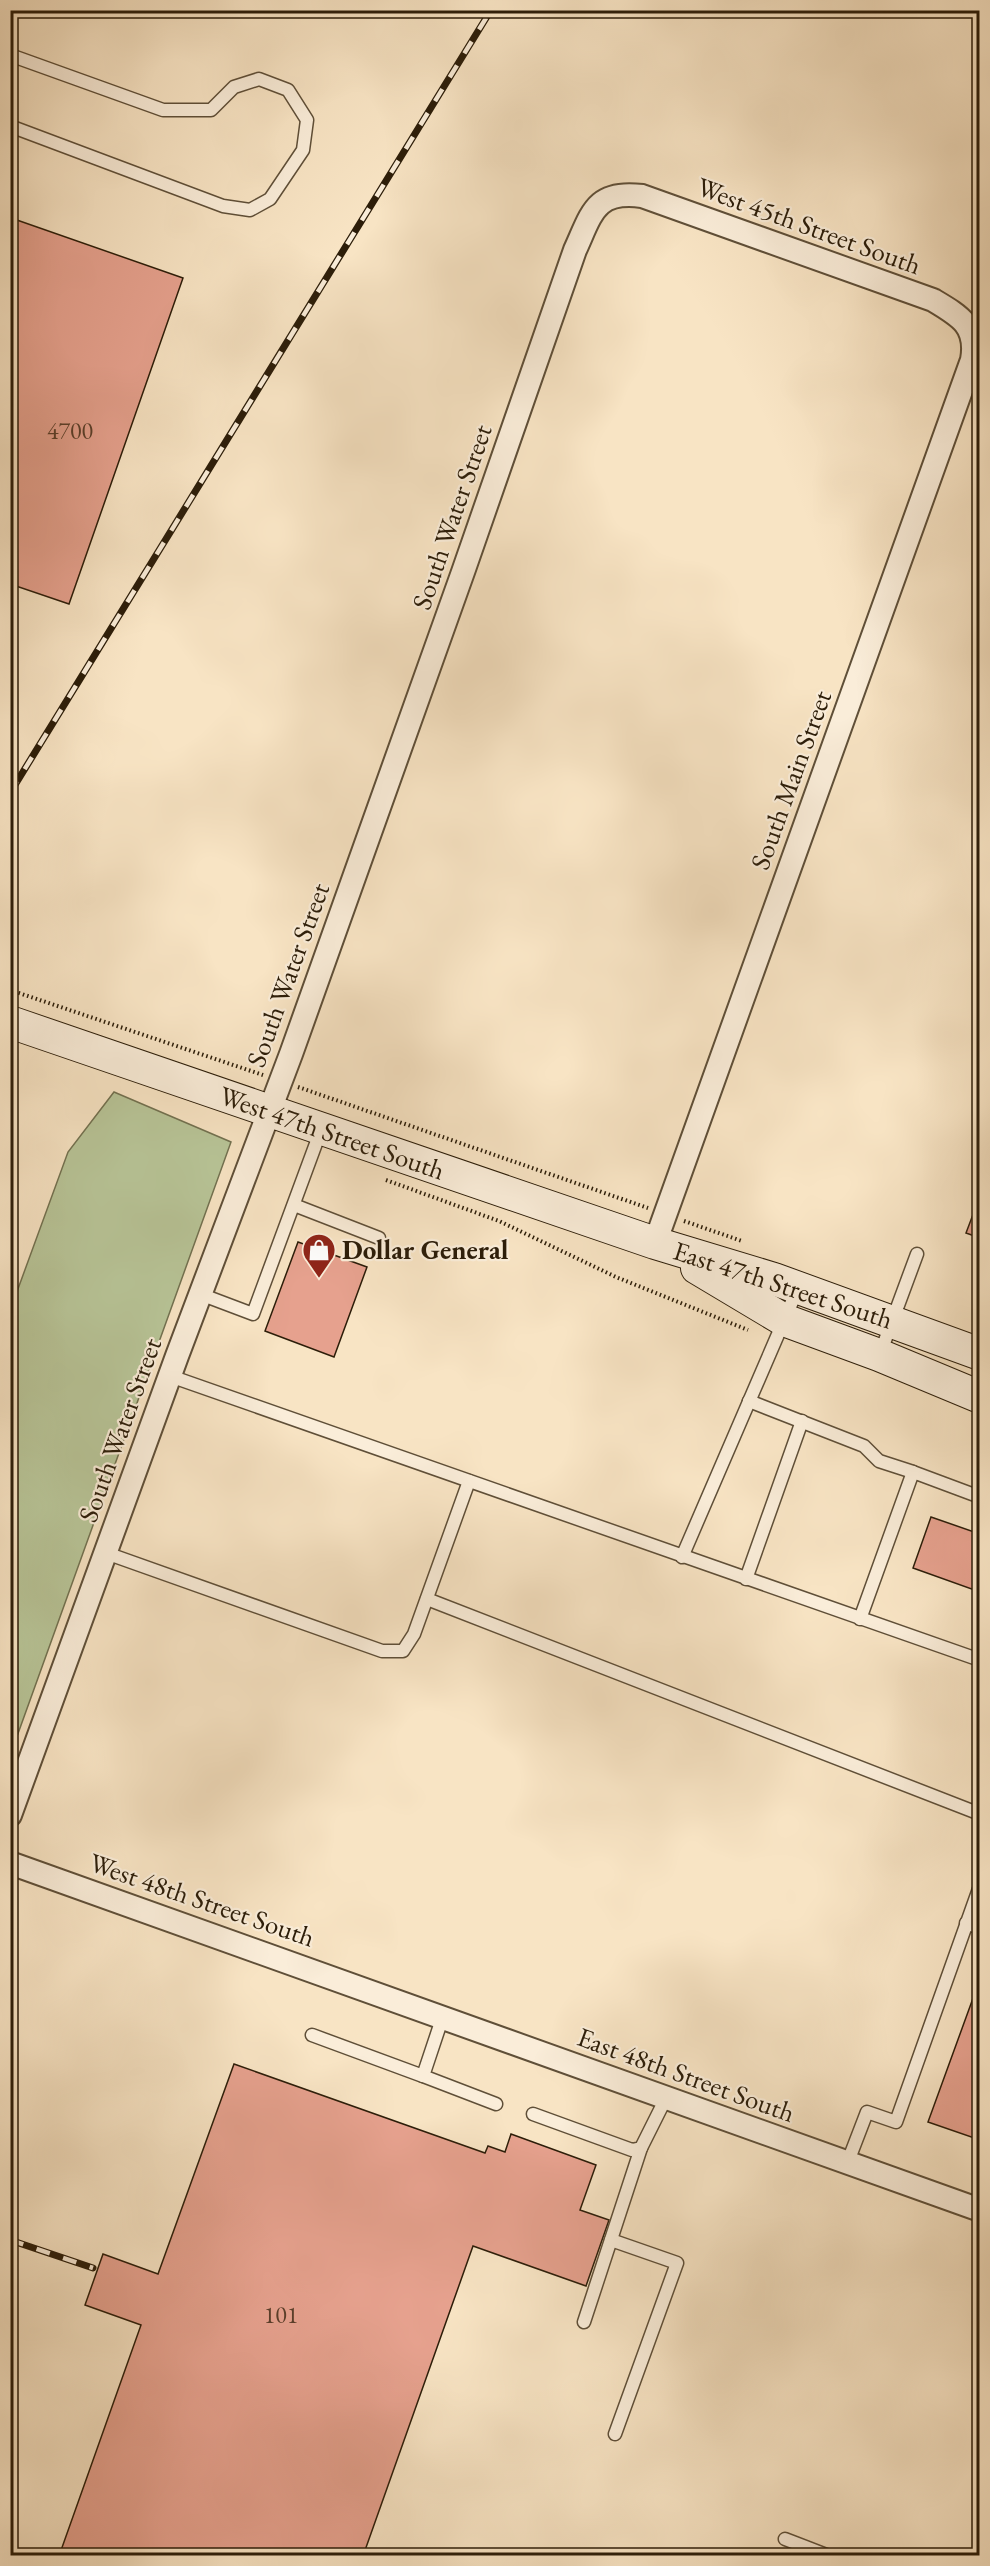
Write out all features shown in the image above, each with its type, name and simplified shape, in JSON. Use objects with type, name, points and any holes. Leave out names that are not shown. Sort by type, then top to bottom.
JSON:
[{"type":"street","name":"West 45th Street South","points":[[614,195],[642,196],[933,300],[962,319],[973,336]]},
{"type":"street","name":"South Water Street","points":[[10,1815],[464,572],[575,250],[592,214],[605,198],[614,195]]},
{"type":"street","name":"South Main Street","points":[[655,1243],[972,360],[973,336]]},
{"type":"street","name":"West 47th Street South","points":[[10,1022],[655,1243]]},
{"type":"street","name":"East 47th Street South","points":[[655,1243],[798,1287],[980,1354]]},
{"type":"street","name":"East 47th Street South","points":[[655,1243],[780,1330],[879,1355],[980,1397]]},
{"type":"street","name":"West 48th Street South","points":[[10,1863],[374,1991]]},
{"type":"street","name":"East 48th Street South","points":[[374,1991],[847,2164],[980,2210]]},
{"type":"lane","points":[[10,55],[163,110],[211,110],[234,87],[259,79],[288,90],[307,120],[303,150],[270,200],[250,210],[222,206],[10,126]]},
{"type":"lane","points":[[200,1294],[253,1314],[321,1129]]},
{"type":"lane","points":[[294,1205],[379,1238]]},
{"type":"lane","points":[[879,1355],[917,1254]]},
{"type":"lane","points":[[682,1557],[798,1287]]},
{"type":"lane","points":[[170,1376],[980,1660]]},
{"type":"lane","points":[[749,1401],[864,1446],[879,1461],[980,1497]]},
{"type":"lane","points":[[746,1579],[802,1421]]},
{"type":"lane","points":[[860,1619],[913,1472]]},
{"type":"lane","points":[[106,1553],[382,1651],[403,1651],[414,1634],[469,1481]]},
{"type":"lane","points":[[427,1599],[980,1814]]},
{"type":"lane","points":[[847,2164],[867,2112],[896,2122],[980,1886]]},
{"type":"lane","points":[[966,1923],[980,1928]]},
{"type":"lane","points":[[423,2076],[443,2016]]},
{"type":"lane","points":[[312,2035],[496,2104]]},
{"type":"lane","points":[[584,2322],[641,2148],[666,2098]]},
{"type":"lane","points":[[533,2114],[632,2150],[641,2148]]},
{"type":"lane","points":[[611,2240],[677,2263],[615,2434]]},
{"type":"lane","points":[[785,2539],[830,2556]]},
{"type":"path","points":[[10,990],[280,1080],[748,1243]]},
{"type":"path","points":[[378,1177],[499,1221],[616,1277],[780,1330]]},
{"type":"green space","points":[[114,1092],[231,1142],[11,1753],[11,1308],[68,1152]]},
{"type":"building","points":[[14,219],[183,278],[69,604],[10,584],[10,228]]},
{"type":"building","points":[[980,1196],[980,1238],[966,1233]]},
{"type":"building","points":[[298,1242],[367,1267],[334,1357],[265,1331]]},
{"type":"building","points":[[931,1517],[980,1534],[980,1592],[913,1568]]},
{"type":"building","points":[[980,1979],[980,2140],[928,2122]]},
{"type":"building","points":[[234,2064],[485,2153],[488,2146],[505,2152],[511,2134],[596,2165],[580,2210],[609,2220],[586,2286],[473,2246],[363,2556],[59,2556],[141,2325],[85,2305],[103,2254],[158,2274]]},
{"type":"railway","points":[[10,793],[491,10]]},
{"type":"railway","points":[[10,2240],[93,2268]]},
{"type":"place","name":"Dollar General","points":[[319,1279]]}]
